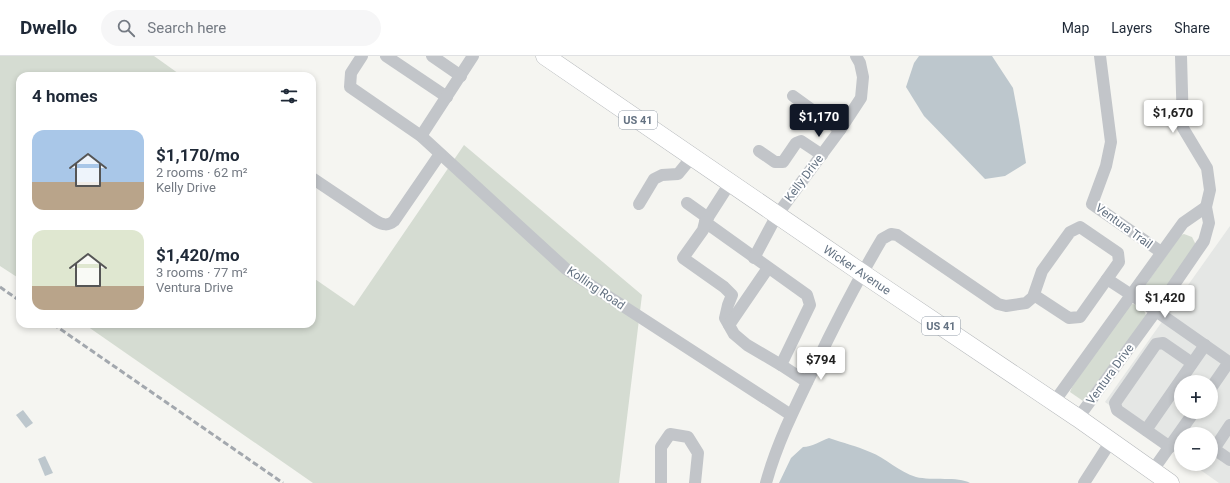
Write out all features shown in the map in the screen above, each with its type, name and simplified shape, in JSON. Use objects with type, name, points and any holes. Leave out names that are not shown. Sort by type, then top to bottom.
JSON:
[{"type":"highway","name":"Wicker Avenue","points":[[546,56],[862,273],[1078,418],[1170,483]]},
{"type":"street","name":"Kolling Road","points":[[362,56],[351,73],[350,87],[421,136],[566,269],[791,415]]},
{"type":"street","points":[[386,56],[447,97]]},
{"type":"street","points":[[432,56],[461,76]]},
{"type":"street","points":[[421,136],[473,56]]},
{"type":"street","name":"Kelly Drive","points":[[754,258],[777,215],[840,130],[861,98],[863,77],[860,63],[856,56]]},
{"type":"street","name":"Ventura Trail","points":[[1100,56],[1111,142],[1106,166],[1092,204],[1161,252]]},
{"type":"street","name":"Ventura Drive","points":[[1078,418],[1156,311],[1204,241],[1209,223],[1206,207],[1210,190],[1207,168],[1183,128],[1182,56]]},
{"type":"street","points":[[793,96],[840,130]]},
{"type":"street","points":[[759,151],[775,162],[783,162],[796,143],[801,141],[822,155]]},
{"type":"street","points":[[316,181],[376,222],[389,224],[394,221],[440,154]]},
{"type":"street","points":[[639,204],[654,179],[662,175],[678,174],[692,157]]},
{"type":"street","points":[[730,183],[706,220],[703,230],[683,258],[724,287],[732,295],[725,318],[734,334],[747,345],[807,382]]},
{"type":"street","points":[[687,203],[754,258],[807,295],[810,305],[781,365]]},
{"type":"street","points":[[1054,402],[1183,223],[1206,207]]},
{"type":"street","points":[[766,483],[769,471],[791,415],[862,273],[882,239],[890,234],[897,234],[998,304],[1006,306],[1026,303],[1033,297],[1042,271],[1070,232],[1080,227],[1118,253],[1119,262],[1080,317],[1070,318],[1034,295]]},
{"type":"street","points":[[729,325],[768,268]]},
{"type":"street","points":[[1107,279],[1156,311],[1228,362],[1218,377]]},
{"type":"street","points":[[1170,447],[1117,410],[1115,403],[1156,344],[1163,343],[1192,363]]},
{"type":"street","points":[[1146,430],[1205,345]]},
{"type":"street","points":[[1153,470],[1189,419]]},
{"type":"street","points":[[1230,425],[1214,449],[1230,460]]},
{"type":"street","points":[[661,483],[661,447],[670,434],[688,437],[698,453],[695,483]]},
{"type":"street","points":[[1084,483],[1111,441]]},
{"type":"shaded area","points":[[0,56],[154,56],[176,72],[16,72],[16,276],[0,266]]},
{"type":"shaded area","points":[[919,56],[992,56],[1013,88],[1026,163],[1005,176],[985,179],[924,116],[906,87],[914,63]]},
{"type":"shaded area","points":[[464,145],[642,295],[619,483],[313,483],[90,328],[316,328],[316,280],[354,306]]},
{"type":"shaded area","points":[[1230,226],[1230,483],[1219,483],[1202,471],[1218,471],[1218,427],[1174,427],[1174,451],[1105,402]]},
{"type":"shaded area","points":[[1184,234],[1192,237],[1196,245],[1157,300],[1150,299],[1142,290],[1181,235]]},
{"type":"shaded area","points":[[1132,304],[1141,307],[1146,316],[1083,401],[1070,392],[1072,387],[1129,305]]},
{"type":"shaded area","points":[[23,410],[33,423],[26,428],[16,415]]},
{"type":"shaded area","points":[[829,438],[876,455],[904,472],[916,477],[930,479],[952,479],[970,483],[779,483],[791,458],[803,447],[813,445]]},
{"type":"shaded area","points":[[45,456],[53,473],[45,476],[38,459]]},
{"type":"railway","points":[[0,287],[16,298]]},
{"type":"railway","points":[[59,328],[283,483]]}]
